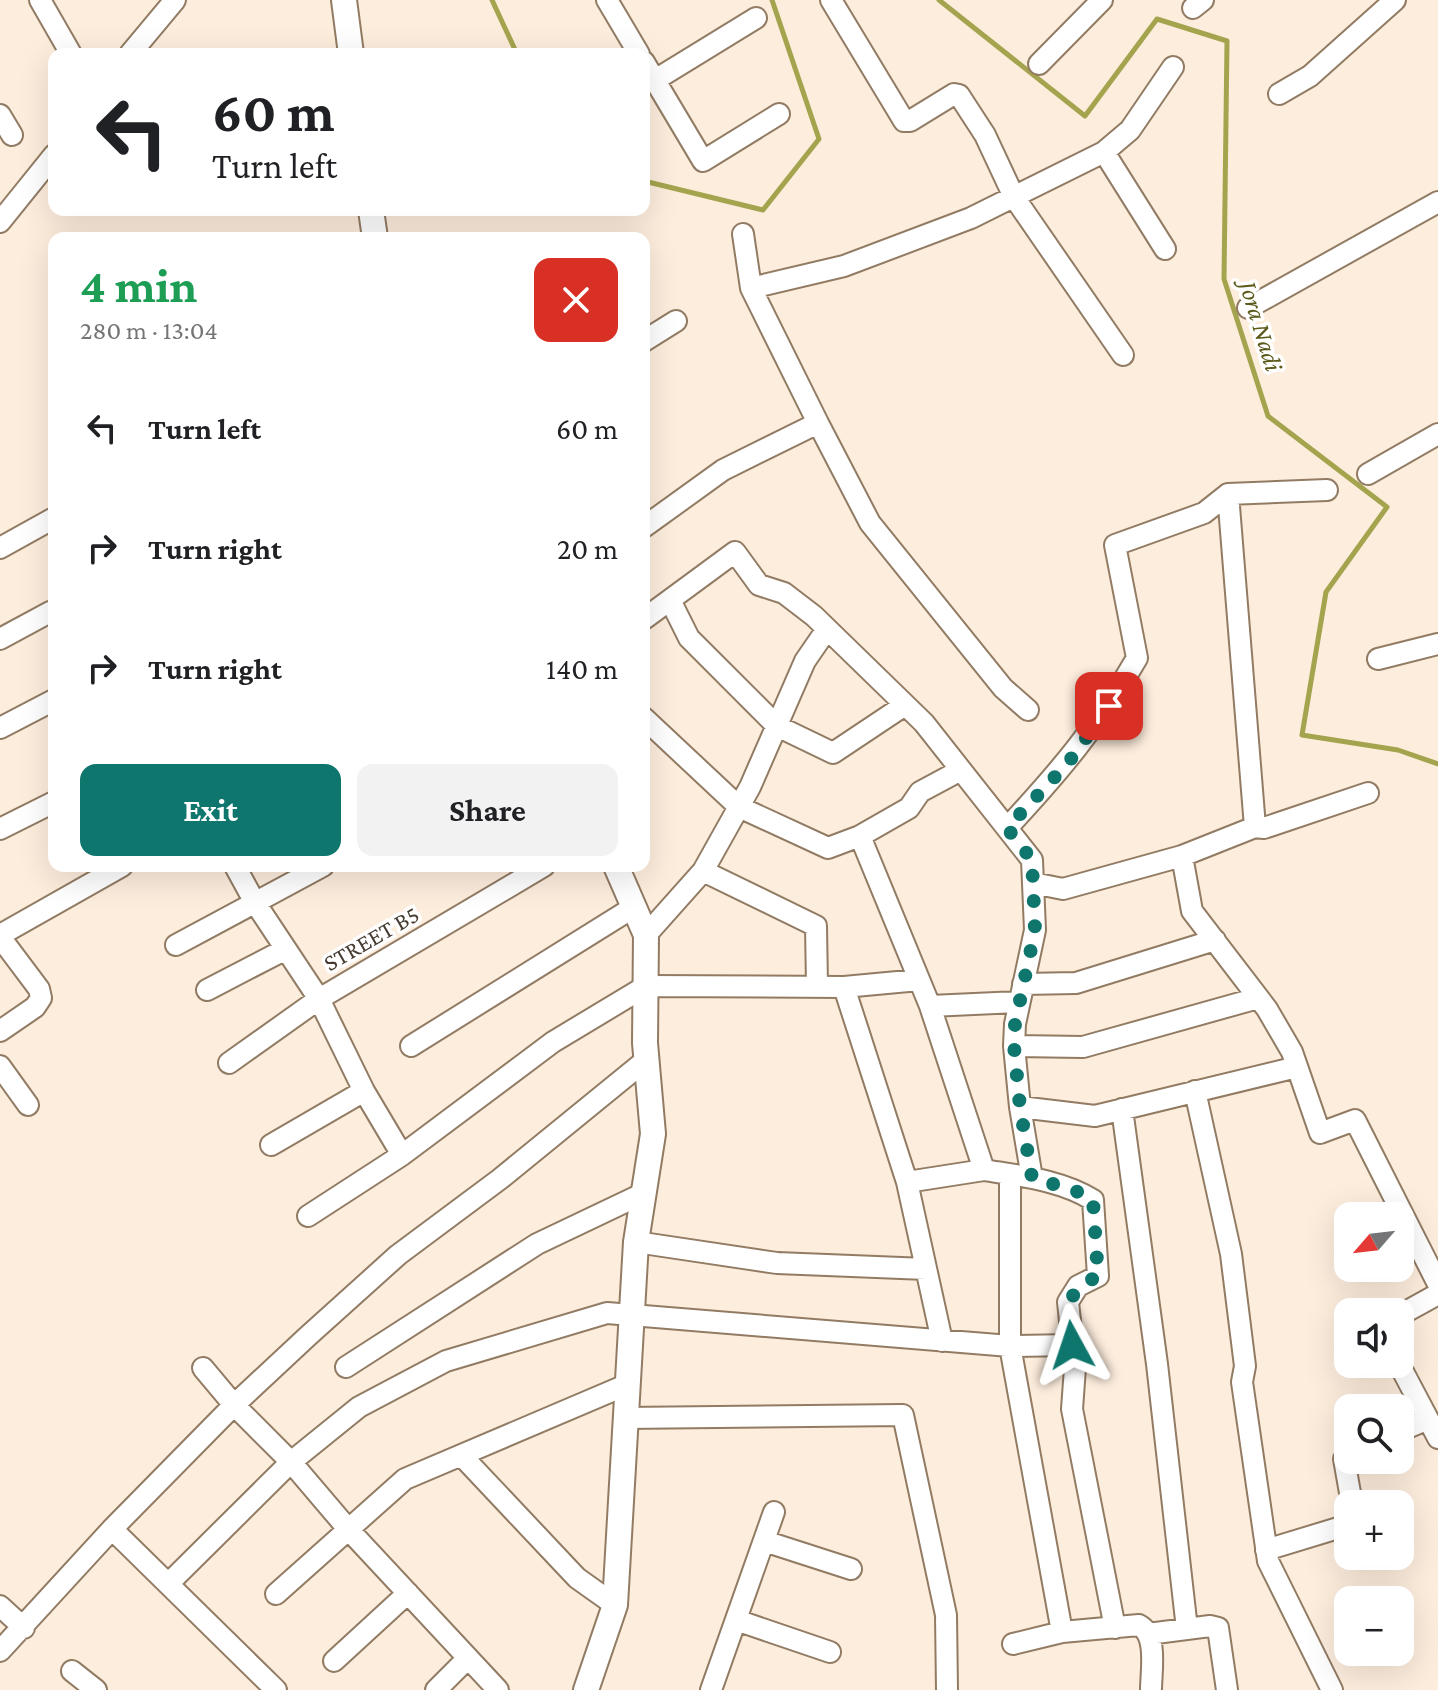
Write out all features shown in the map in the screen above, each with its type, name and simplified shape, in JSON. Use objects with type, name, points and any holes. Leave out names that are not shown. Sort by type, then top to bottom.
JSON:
[{"type":"street","points":[[40,0],[68,48]]},
{"type":"street","points":[[135,48],[175,0]]},
{"type":"street","points":[[344,0],[350,48]]},
{"type":"street","points":[[608,0],[636,48]]},
{"type":"street","points":[[831,0],[904,121],[910,121],[954,94],[959,95],[985,135],[1014,197],[1123,355]]},
{"type":"street","points":[[1039,64],[1102,0]]},
{"type":"street","points":[[1279,94],[1310,76],[1395,0]]},
{"type":"street","points":[[650,71],[756,18]]},
{"type":"street","points":[[751,288],[844,266],[971,218],[1104,152],[1130,130],[1173,67]]},
{"type":"street","points":[[650,73],[703,161],[779,114]]},
{"type":"street","points":[[0,115],[12,135]]},
{"type":"street","points":[[1104,152],[1165,249]]},
{"type":"street","points":[[0,222],[48,162]]},
{"type":"street","points":[[1248,308],[1438,202]]},
{"type":"street","points":[[743,234],[751,288],[870,523],[1003,688],[1028,710]]},
{"type":"street","points":[[650,337],[676,321]]},
{"type":"street","points":[[650,523],[723,470],[818,423]]},
{"type":"street","points":[[1368,474],[1438,434]]},
{"type":"street","points":[[1007,828],[1068,763],[1109,706],[1137,658],[1115,545],[1204,513],[1228,494],[1327,490]]},
{"type":"street","points":[[1228,494],[1255,827]]},
{"type":"street","points":[[0,548],[48,521]]},
{"type":"street","points":[[650,615],[735,552],[759,585],[784,593],[827,629],[924,723],[1032,860],[1035,930],[1021,993],[1014,1046],[1032,1178]]},
{"type":"street","points":[[670,600],[689,638],[777,726],[833,753],[905,705]]},
{"type":"street","points":[[0,639],[48,613]]},
{"type":"street","points":[[646,935],[703,871],[739,807],[805,661],[827,629]]},
{"type":"street","points":[[1378,659],[1438,644]]},
{"type":"street","points":[[0,728],[48,703]]},
{"type":"street","points":[[650,724],[739,807],[828,848],[860,836],[909,808],[920,792],[961,770]]},
{"type":"street","points":[[1033,883],[1063,889],[1182,856],[1255,827],[1264,828],[1368,793]]},
{"type":"street","points":[[0,829],[48,805]]},
{"type":"street","points":[[860,836],[930,1006],[984,1170]]},
{"type":"street","points":[[1182,856],[1192,911],[1258,998],[1292,1052],[1320,1133],[1355,1120],[1438,1284]]},
{"type":"street","points":[[703,871],[816,926],[817,986]]},
{"type":"street","points":[[0,1031],[35,1007],[41,998],[39,989],[0,936],[112,872]]},
{"type":"street","points":[[238,872],[319,999],[364,1091],[402,1155]]},
{"type":"street","points":[[176,945],[311,872]]},
{"type":"street","name":"STREET B5","points":[[229,1063],[319,999],[534,872]]},
{"type":"street","points":[[586,1690],[615,1605],[636,1242],[653,1134],[646,1060],[646,935],[619,872]]},
{"type":"street","points":[[411,1046],[634,907]]},
{"type":"street","points":[[930,1006],[1076,983],[1215,940]]},
{"type":"street","points":[[207,990],[286,949]]},
{"type":"street","points":[[308,1216],[402,1155],[553,1042],[646,986],[844,987],[919,980]]},
{"type":"street","points":[[844,987],[907,1182],[942,1341]]},
{"type":"street","points":[[1014,1046],[1083,1047],[1258,998]]},
{"type":"street","points":[[0,1651],[112,1529],[234,1405],[398,1255],[500,1179],[646,1060]]},
{"type":"street","points":[[0,1066],[28,1105]]},
{"type":"street","points":[[1020,1107],[1095,1116],[1297,1067]]},
{"type":"street","points":[[271,1145],[364,1091]]},
{"type":"street","points":[[1195,1091],[1231,1254],[1245,1366],[1242,1382],[1268,1561],[1332,1690]]},
{"type":"street","points":[[1122,1109],[1157,1364],[1187,1629]]},
{"type":"street","points":[[907,1182],[984,1170],[1032,1178],[1074,1190],[1093,1200],[1098,1276],[1078,1286],[1068,1302],[1072,1409],[1115,1628]]},
{"type":"street","points":[[1010,1174],[1010,1346],[1062,1632]]},
{"type":"street","points":[[346,1367],[537,1244],[642,1194]]},
{"type":"street","points":[[636,1242],[777,1263],[926,1269]]},
{"type":"street","points":[[1414,1307],[1438,1294]]},
{"type":"street","points":[[168,1584],[291,1462],[359,1407],[446,1361],[607,1313],[633,1318],[1010,1346],[1072,1345]]},
{"type":"street","points":[[203,1368],[498,1690]]},
{"type":"street","points":[[1406,1378],[1438,1438]]},
{"type":"street","points":[[276,1594],[405,1479],[420,1470],[434,1469],[626,1385]]},
{"type":"street","points":[[624,1418],[903,1415],[946,1615],[947,1690]]},
{"type":"street","points":[[1414,1425],[1428,1419]]},
{"type":"street","points":[[462,1456],[577,1578],[615,1605]]},
{"type":"street","points":[[711,1690],[774,1512]]},
{"type":"street","points":[[112,1529],[276,1690]]},
{"type":"street","points":[[1266,1550],[1334,1529]]},
{"type":"street","points":[[764,1541],[851,1569]]},
{"type":"street","points":[[334,1661],[408,1593]]},
{"type":"street","points":[[0,1606],[24,1628]]},
{"type":"street","points":[[736,1620],[830,1652]]},
{"type":"street","points":[[1013,1644],[1062,1632],[1139,1625],[1148,1634],[1151,1690]]},
{"type":"street","points":[[1148,1634],[1210,1626],[1221,1631],[1227,1690]]},
{"type":"street","points":[[436,1690],[468,1658]]},
{"type":"street","points":[[72,1671],[96,1690]]},
{"type":"waterway","name":"Jora Nadi","points":[[492,0],[514,48]]},
{"type":"waterway","name":"Jora Nadi","points":[[650,182],[763,210],[819,139],[772,0]]},
{"type":"waterway","name":"Jora Nadi","points":[[939,0],[1085,116],[1157,19],[1227,41],[1224,279],[1268,416],[1387,507],[1326,592],[1302,735],[1398,750],[1438,764]]},
{"type":"route","points":[[1072,1345],[1068,1302],[1078,1286],[1098,1276],[1093,1200],[1074,1190],[1032,1178],[1014,1046],[1015,1024],[1035,930],[1032,860],[1007,828],[1068,763],[1109,706]]}]
